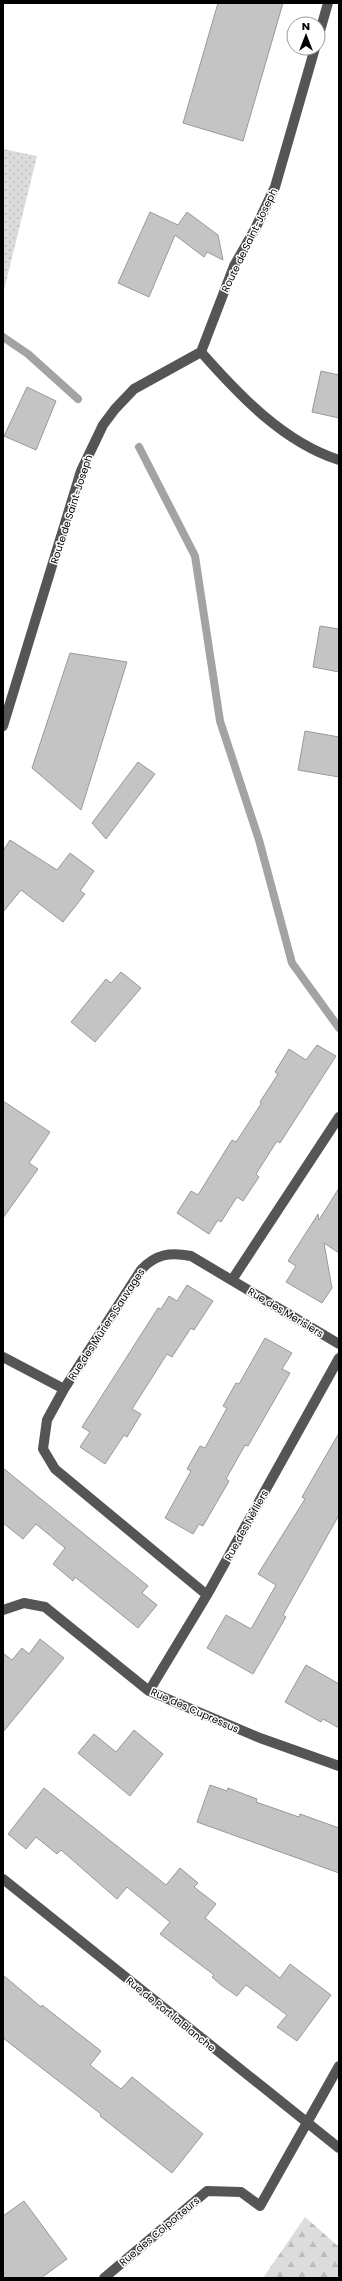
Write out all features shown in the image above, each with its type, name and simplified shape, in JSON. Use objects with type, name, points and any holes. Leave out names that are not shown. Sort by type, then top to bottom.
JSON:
[{"type":"street","points":[[324,16],[328,3]]},
{"type":"street","name":"Route de Saint-Joseph","points":[[3,726],[79,478],[93,443],[115,409],[134,389],[201,352],[234,266],[255,229],[275,187],[313,56]]},
{"type":"street","points":[[201,352],[236,391],[288,434],[326,456],[339,460]]},
{"type":"street","points":[[232,1280],[339,1117]]},
{"type":"street","name":"Rue des Mûriers Sauvages","points":[[207,1595],[56,1469],[43,1449],[47,1420],[64,1389],[141,1270],[148,1262],[166,1254],[179,1253],[191,1256],[232,1280]]},
{"type":"street","name":"Rue des Merisiers","points":[[232,1280],[339,1344]]},
{"type":"street","points":[[3,1358],[64,1389]]},
{"type":"street","name":"Rue des Nèfliers","points":[[149,1691],[207,1595],[339,1358]]},
{"type":"street","name":"Rue des Cupressus","points":[[3,1610],[24,1603],[45,1607],[149,1691],[260,1738],[339,1766]]},
{"type":"street","name":"Rue de Port la Blanche","points":[[3,1879],[339,2148]]},
{"type":"street","points":[[306,2122],[339,2066]]},
{"type":"street","name":"Rue des Colporteurs","points":[[104,2278],[207,2191],[241,2192],[260,2206],[306,2122]]},
{"type":"green space","points":[[3,149],[37,156],[3,294]]},
{"type":"green space","points":[[305,2217],[339,2247],[339,2278],[263,2278]]},
{"type":"building","points":[[218,3],[283,3],[243,141],[183,123]]},
{"type":"building","points":[[150,212],[178,225],[187,212],[218,235],[223,260],[207,252],[204,257],[175,235],[149,297],[118,283]]},
{"type":"building","points":[[321,371],[339,375],[339,418],[312,412]]},
{"type":"building","points":[[27,387],[56,401],[36,450],[4,436]]},
{"type":"building","points":[[320,626],[339,629],[339,672],[313,667]]},
{"type":"building","points":[[70,653],[127,662],[81,810],[32,768]]},
{"type":"building","points":[[305,731],[339,737],[339,777],[298,770]]},
{"type":"building","points":[[138,762],[155,774],[106,839],[92,823]]},
{"type":"building","points":[[10,840],[57,870],[70,853],[94,871],[80,891],[85,894],[63,922],[21,890],[3,912],[3,851]]},
{"type":"building","points":[[121,972],[141,988],[95,1042],[71,1022],[106,979],[111,983]]},
{"type":"building","points":[[317,1045],[336,1056],[280,1143],[277,1141],[256,1174],[259,1177],[243,1201],[237,1197],[221,1222],[218,1220],[209,1234],[177,1213],[191,1191],[198,1195],[232,1140],[236,1142],[261,1104],[260,1102],[278,1074],[275,1072],[289,1049],[306,1060]]},
{"type":"building","points":[[3,1101],[50,1132],[29,1163],[38,1169],[3,1218]]},
{"type":"building","points":[[339,1188],[339,1253],[324,1243],[332,1288],[322,1303],[286,1282],[296,1266],[288,1261],[318,1214],[319,1220]]},
{"type":"building","points":[[187,1285],[213,1301],[194,1330],[191,1328],[172,1357],[167,1354],[132,1409],[141,1414],[127,1437],[124,1435],[105,1464],[80,1447],[90,1432],[82,1427],[158,1308],[161,1309],[169,1296],[177,1301]]},
{"type":"building","points":[[265,1338],[292,1353],[282,1369],[290,1373],[248,1446],[245,1445],[226,1479],[229,1481],[203,1526],[199,1524],[193,1534],[165,1518],[191,1471],[187,1469],[200,1446],[205,1448],[227,1408],[223,1406],[236,1383],[239,1384]]},
{"type":"building","points":[[339,1433],[339,1515],[283,1615],[286,1617],[253,1674],[207,1648],[226,1615],[251,1629],[276,1585],[258,1574],[305,1499],[302,1497]]},
{"type":"building","points":[[3,1468],[148,1586],[142,1593],[157,1605],[138,1628],[75,1577],[73,1581],[53,1564],[65,1548],[36,1524],[23,1539],[3,1523]]},
{"type":"building","points":[[40,1639],[64,1658],[3,1732],[3,1653],[12,1660],[22,1648],[29,1654]]},
{"type":"building","points":[[306,1665],[339,1684],[339,1728],[323,1719],[321,1722],[285,1702]]},
{"type":"building","points":[[134,1730],[163,1754],[130,1796],[78,1753],[94,1734],[116,1752]]},
{"type":"building","points":[[210,1785],[227,1791],[228,1788],[257,1799],[256,1802],[299,1817],[300,1814],[339,1828],[339,1873],[197,1822]]},
{"type":"building","points":[[44,1788],[166,1885],[180,1868],[198,1883],[194,1887],[216,1904],[205,1918],[280,1978],[290,1964],[331,1995],[297,2041],[277,2027],[287,2015],[246,1985],[237,1996],[212,1977],[214,1975],[160,1934],[170,1922],[127,1887],[117,1899],[61,1850],[57,1854],[36,1837],[26,1849],[8,1834]]},
{"type":"building","points":[[3,1975],[41,2007],[42,2005],[101,2051],[90,2065],[121,2089],[132,2077],[203,2134],[172,2173],[100,2116],[101,2114],[3,2038]]},
{"type":"building","points":[[24,2201],[67,2259],[41,2278],[3,2278],[3,2216]]},
{"type":"waterway","points":[[3,337],[28,354],[78,399]]},
{"type":"waterway","points":[[139,447],[195,556],[220,721],[259,840],[292,963],[339,1028]]}]
